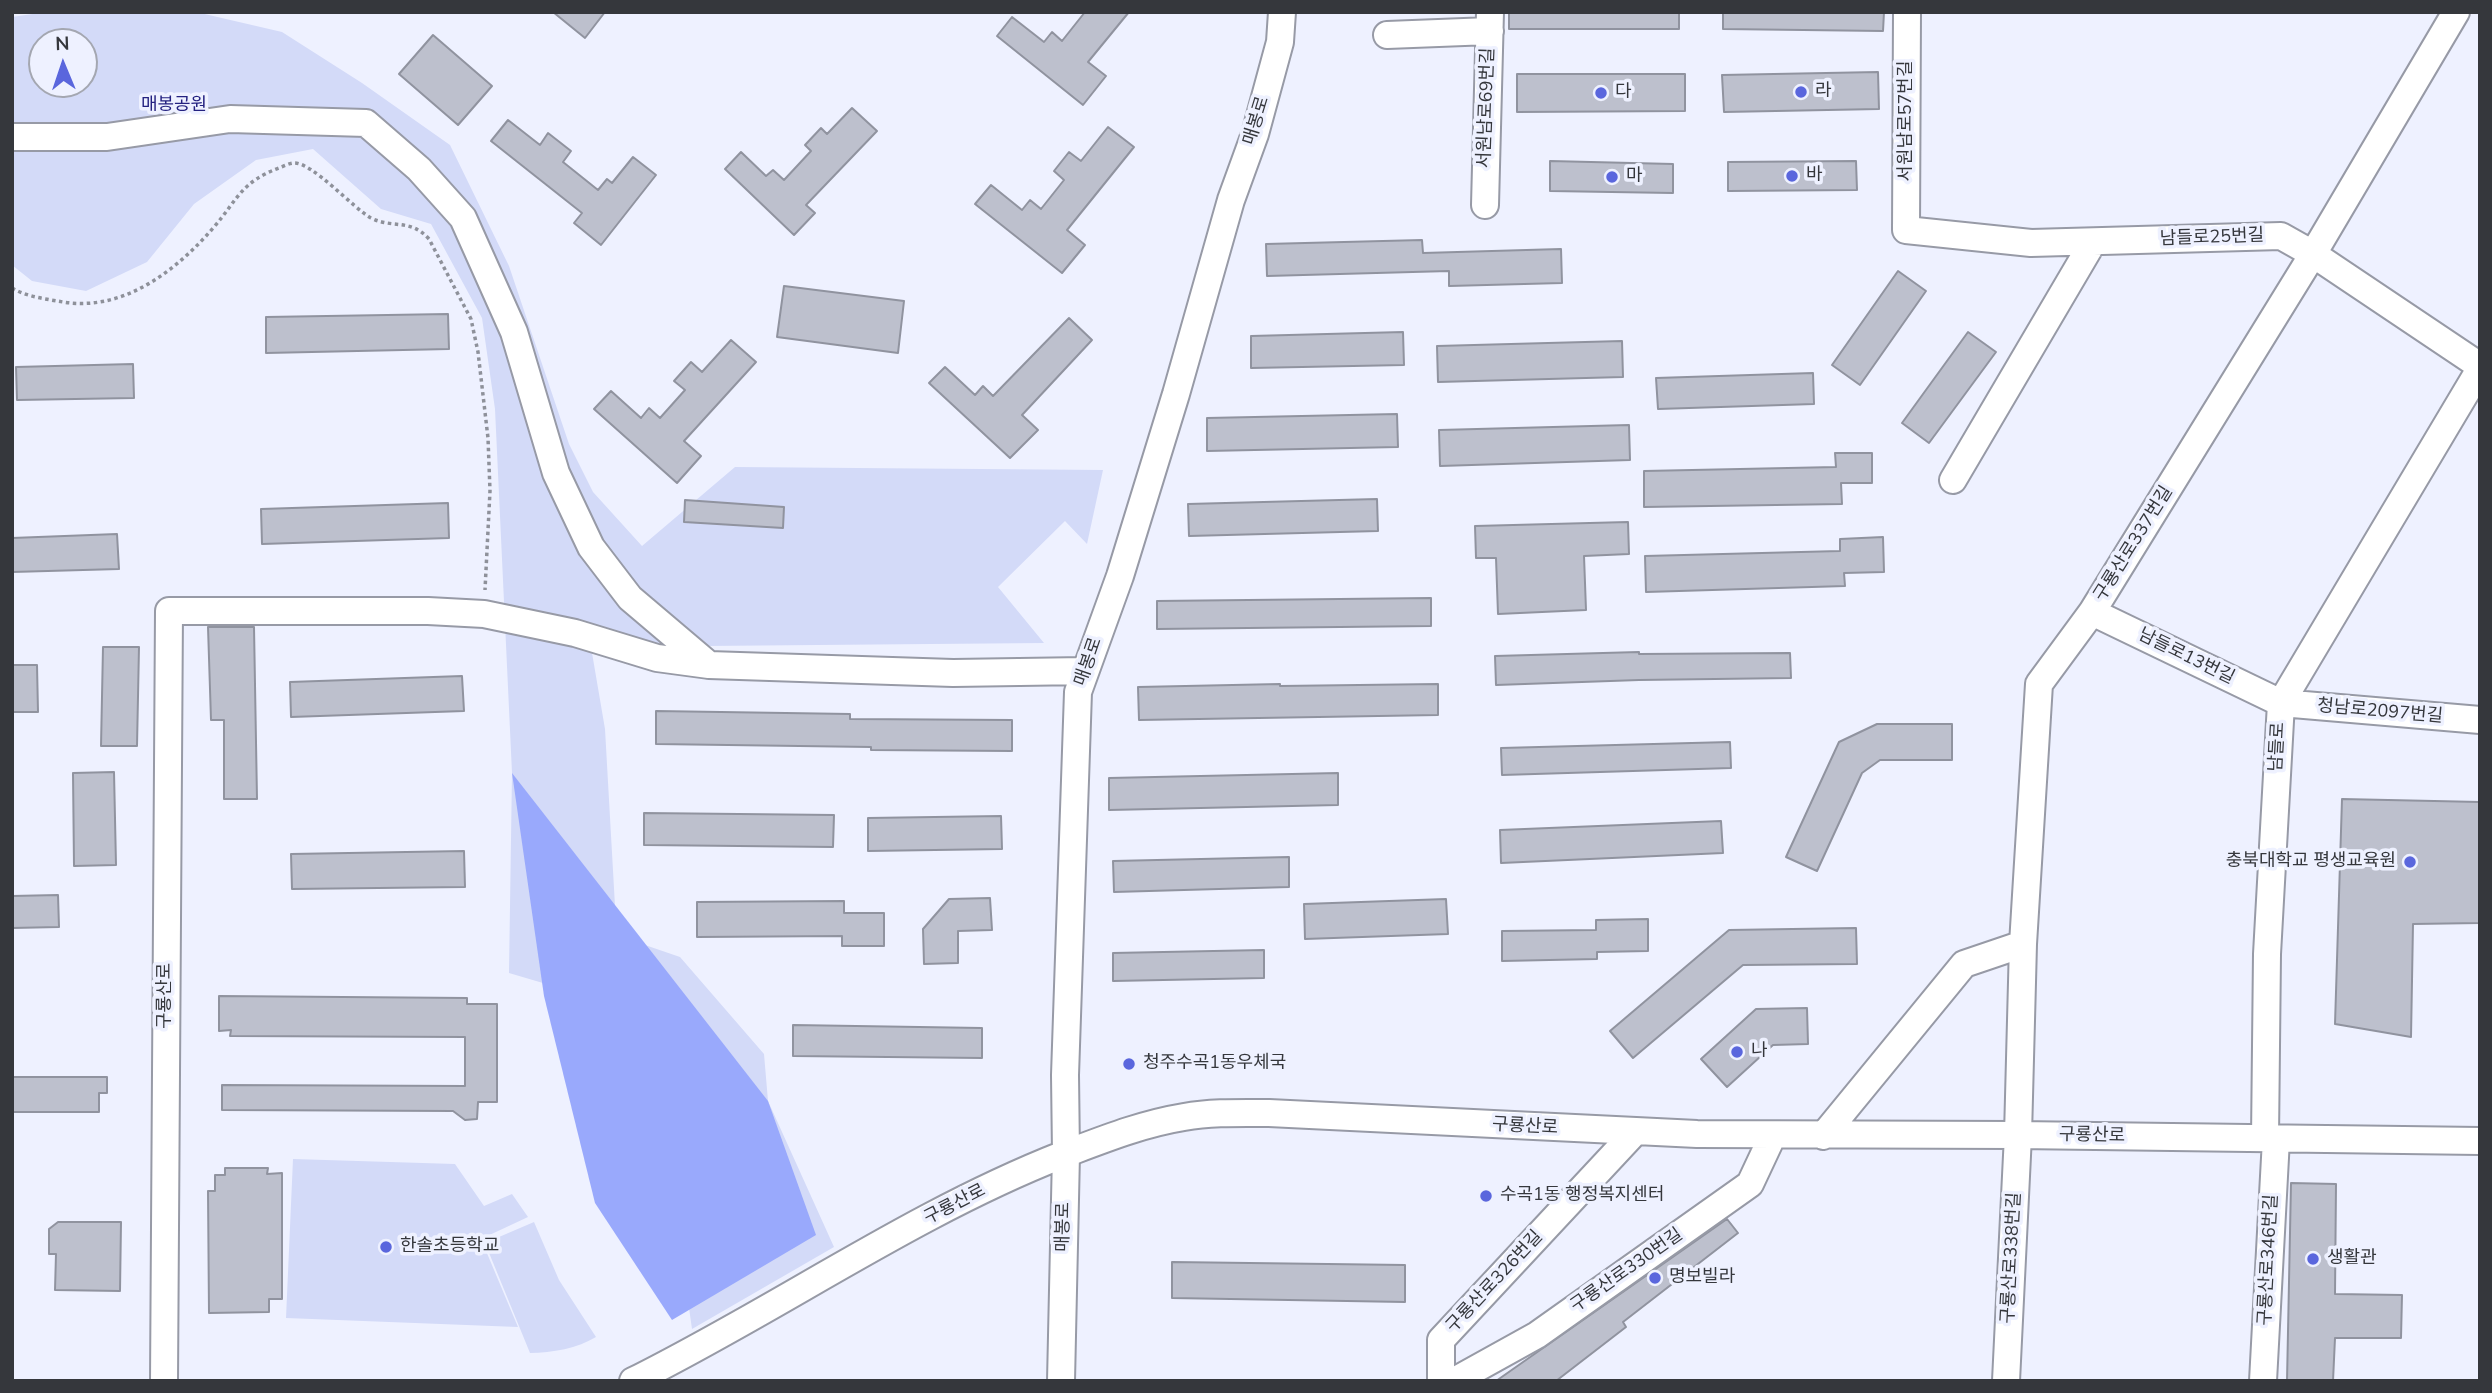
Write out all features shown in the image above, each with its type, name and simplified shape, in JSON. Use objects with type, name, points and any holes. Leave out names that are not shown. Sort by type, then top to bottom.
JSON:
[{"type":"street","name":"매봉로","points":[[1061,1381],[1065,1075],[1074,747],[1078,692],[1120,576],[1176,394],[1231,200],[1255,134],[1280,42],[1282,12]]},
{"type":"street","name":"서원남로57번길","points":[[1906,230],[1907,12]]},
{"type":"street","name":"구룡산로337번길","points":[[2018,1135],[2023,944],[2039,684],[2092,612],[2312,254],[2456,12]]},
{"type":"street","points":[[1387,35],[1490,22]]},
{"type":"street","name":"서원남로69번길","points":[[1485,205],[1490,22]]},
{"type":"street","points":[[12,137],[107,137],[230,119],[366,123],[419,169],[463,218],[514,332],[556,473],[590,547],[630,598],[709,665]]},
{"type":"street","name":"남들로25번길","points":[[1906,230],[2032,243],[2281,236],[2480,367]]},
{"type":"street","points":[[1953,480],[2094,242]]},
{"type":"street","name":"남들로","points":[[2270,1139],[2267,954],[2281,703],[2480,367]]},
{"type":"street","name":"구룡산로","points":[[163,1381],[169,611],[428,611],[484,614]]},
{"type":"street","name":"남들로13번길","points":[[2092,612],[2281,703]]},
{"type":"street","points":[[484,614],[575,632],[657,657],[709,665],[953,673],[1085,671]]},
{"type":"street","name":"청남로2097번길","points":[[2281,703],[2480,720]]},
{"type":"street","points":[[1823,1136],[1964,964],[2023,944]]},
{"type":"street","name":"구룡산로","points":[[634,1381],[934,1215],[1019,1172],[1148,1124],[1216,1113],[1269,1113],[1634,1133],[2480,1141]]},
{"type":"street","name":"구룡산로326번길","points":[[1441,1381],[1441,1340],[1634,1133]]},
{"type":"street","name":"구룡산로330번길","points":[[1454,1381],[1537,1335],[1750,1184],[1773,1135]]},
{"type":"street","name":"구룡산로338번길","points":[[2006,1381],[2018,1135]]},
{"type":"street","name":"구룡산로346번길","points":[[2263,1381],[2270,1139]]},
{"type":"path","points":[[12,288],[40,298],[74,304],[103,302],[135,291],[161,277],[186,257],[214,226],[243,187],[294,162],[309,166],[329,186],[371,218],[419,228],[429,239],[471,319],[478,352],[488,438],[490,491],[484,614]]},
{"type":"green space","name":"매봉공원","points":[[46,12],[196,12],[282,32],[362,83],[450,145],[509,266],[569,444],[593,492],[642,546],[735,467],[1103,470],[1087,544],[1065,521],[998,587],[1044,643],[591,647],[605,729],[615,906],[645,945],[680,957],[764,1054],[768,1101],[834,1247],[692,1329],[650,1035],[614,1004],[509,973],[512,773],[495,409],[482,318],[431,224],[381,209],[313,149],[256,160],[194,204],[147,262],[86,291],[32,281],[12,265],[12,17]]},
{"type":"green space","points":[[293,1159],[455,1164],[484,1206],[512,1194],[528,1217],[481,1239],[518,1327],[286,1318]]},
{"type":"green space","points":[[534,1222],[559,1280],[596,1337],[564,1349],[530,1353],[485,1243]]},
{"type":"shaded area","points":[[512,773],[768,1101],[816,1235],[672,1320],[595,1203],[544,996]]},
{"type":"building","points":[[553,12],[605,12],[585,38]]},
{"type":"building","points":[[1085,12],[1129,12],[1088,62],[1106,76],[1083,105],[997,36],[1012,17],[1044,42],[1052,32],[1062,41]]},
{"type":"building","points":[[1509,12],[1679,12],[1679,29],[1509,29]]},
{"type":"building","points":[[1723,12],[1884,12],[1883,31],[1723,29]]},
{"type":"building","points":[[433,35],[492,86],[458,125],[399,74]]},
{"type":"building","name":"라","points":[[1878,72],[1879,109],[1724,112],[1722,75]]},
{"type":"building","name":"다","points":[[1517,74],[1685,74],[1685,111],[1517,112]]},
{"type":"building","points":[[852,108],[877,131],[806,205],[815,213],[794,235],[725,169],[741,152],[766,176],[773,170],[784,180],[811,151],[805,145],[821,128],[827,134]]},
{"type":"building","points":[[508,120],[540,145],[548,133],[571,151],[563,162],[598,190],[607,179],[612,183],[633,157],[656,175],[601,245],[574,223],[582,213],[491,141]]},
{"type":"building","points":[[1108,127],[1134,147],[1067,230],[1085,245],[1062,273],[975,204],[991,185],[1022,210],[1030,200],[1041,209],[1064,180],[1054,171],[1069,152],[1081,161]]},
{"type":"building","name":"마","points":[[1550,161],[1673,164],[1673,193],[1550,191]]},
{"type":"building","name":"바","points":[[1856,161],[1857,190],[1728,191],[1728,162]]},
{"type":"building","points":[[1422,240],[1423,253],[1561,249],[1562,283],[1449,286],[1449,271],[1267,276],[1266,244]]},
{"type":"building","points":[[1898,271],[1926,291],[1860,385],[1832,365]]},
{"type":"building","points":[[784,286],[904,301],[898,353],[777,337]]},
{"type":"building","points":[[448,314],[449,349],[266,353],[266,317]]},
{"type":"building","points":[[1069,318],[1092,340],[1022,415],[1038,430],[1010,458],[929,383],[945,367],[975,395],[983,386],[993,396]]},
{"type":"building","points":[[1403,332],[1404,365],[1251,368],[1251,336]]},
{"type":"building","points":[[1968,332],[1996,352],[1929,443],[1902,423]]},
{"type":"building","points":[[731,340],[756,362],[684,441],[701,456],[677,483],[594,409],[611,391],[641,418],[649,408],[660,418],[685,390],[674,381],[691,362],[702,372]]},
{"type":"building","points":[[1622,341],[1623,377],[1438,382],[1437,346]]},
{"type":"building","points":[[133,364],[134,398],[17,400],[16,367]]},
{"type":"building","points":[[1813,373],[1814,404],[1658,409],[1656,378]]},
{"type":"building","points":[[1397,414],[1398,447],[1207,451],[1207,418]]},
{"type":"building","points":[[1629,425],[1630,460],[1440,466],[1439,430]]},
{"type":"building","points":[[1835,453],[1872,453],[1872,483],[1841,483],[1842,504],[1644,507],[1644,471],[1836,467]]},
{"type":"building","points":[[1377,499],[1378,531],[1189,536],[1188,504]]},
{"type":"building","points":[[685,500],[784,507],[783,528],[684,522]]},
{"type":"building","points":[[448,503],[449,538],[262,544],[261,509]]},
{"type":"building","points":[[1628,522],[1629,554],[1584,556],[1586,610],[1498,614],[1496,558],[1476,558],[1475,526]]},
{"type":"building","points":[[117,534],[119,569],[12,572],[12,538]]},
{"type":"building","points":[[1883,537],[1884,572],[1844,573],[1845,586],[1646,592],[1645,556],[1840,551],[1840,539]]},
{"type":"building","points":[[1431,598],[1431,626],[1157,629],[1157,601]]},
{"type":"building","points":[[208,627],[254,627],[257,799],[224,799],[224,720],[211,720]]},
{"type":"building","points":[[103,647],[139,647],[137,746],[101,746]]},
{"type":"building","points":[[1639,652],[1790,653],[1791,678],[1496,685],[1495,656]]},
{"type":"building","points":[[12,665],[37,665],[38,712],[12,712]]},
{"type":"building","points":[[462,676],[464,711],[291,717],[290,682]]},
{"type":"building","points":[[1438,684],[1438,715],[1139,720],[1138,687]]},
{"type":"building","points":[[656,711],[850,714],[850,719],[1012,720],[1012,751],[656,744]]},
{"type":"building","points":[[1877,724],[1952,724],[1952,760],[1880,760],[1862,773],[1817,871],[1786,857],[1839,742]]},
{"type":"building","points":[[1730,742],[1731,768],[1502,775],[1501,748]]},
{"type":"building","points":[[114,772],[116,865],[74,866],[73,773]]},
{"type":"building","points":[[1338,773],[1338,805],[1109,810],[1109,778]]},
{"type":"building","name":"충북대학교 평생교육원","points":[[2342,799],[2480,802],[2480,923],[2413,924],[2411,1037],[2335,1024]]},
{"type":"building","points":[[644,813],[834,815],[833,847],[644,845]]},
{"type":"building","points":[[1001,816],[1002,849],[868,851],[868,818]]},
{"type":"building","points":[[1721,821],[1723,853],[1501,863],[1500,830]]},
{"type":"building","points":[[464,851],[465,887],[292,889],[291,854]]},
{"type":"building","points":[[1289,857],[1289,887],[1114,892],[1113,861]]},
{"type":"building","points":[[58,895],[59,927],[12,928],[12,896]]},
{"type":"building","points":[[990,898],[992,930],[958,931],[958,963],[924,964],[923,929],[949,899]]},
{"type":"building","points":[[1446,899],[1448,934],[1305,939],[1304,904]]},
{"type":"building","points":[[844,901],[844,913],[884,913],[884,946],[842,946],[842,936],[697,937],[697,902]]},
{"type":"building","points":[[1648,919],[1648,951],[1597,952],[1597,959],[1502,961],[1502,931],[1596,930],[1596,920]]},
{"type":"building","points":[[1856,928],[1857,964],[1743,965],[1633,1058],[1610,1031],[1729,930]]},
{"type":"building","points":[[1264,950],[1264,978],[1113,981],[1113,953]]},
{"type":"building","points":[[219,996],[467,998],[467,1004],[497,1004],[497,1102],[478,1102],[477,1119],[465,1120],[453,1111],[222,1110],[222,1085],[465,1086],[465,1037],[230,1036],[231,1030],[219,1031]]},
{"type":"building","name":"나","points":[[1807,1008],[1808,1044],[1773,1045],[1727,1087],[1701,1059],[1756,1009]]},
{"type":"building","points":[[793,1025],[982,1028],[982,1058],[793,1056]]},
{"type":"building","points":[[12,1077],[107,1077],[107,1093],[99,1093],[99,1112],[12,1112]]},
{"type":"building","points":[[225,1168],[268,1168],[267,1174],[282,1173],[282,1299],[269,1299],[269,1312],[209,1313],[208,1191],[215,1191],[215,1175],[225,1175]]},
{"type":"building","points":[[2291,1183],[2336,1184],[2335,1294],[2402,1295],[2401,1338],[2335,1338],[2333,1381],[2287,1381]]},
{"type":"building","name":"명보빌라","points":[[1727,1219],[1738,1233],[1623,1322],[1626,1327],[1556,1381],[1496,1381]]},
{"type":"building","points":[[58,1222],[121,1222],[120,1291],[55,1290],[56,1254],[49,1254],[49,1229]]},
{"type":"building","points":[[1172,1262],[1405,1265],[1405,1302],[1172,1298]]},
{"type":"place","name":"라","points":[[1801,92]]},
{"type":"place","name":"다","points":[[1601,93]]},
{"type":"place","name":"바","points":[[1792,176]]},
{"type":"place","name":"마","points":[[1612,177]]},
{"type":"place","name":"충북대학교 평생교육원","points":[[2410,862]]},
{"type":"place","name":"나","points":[[1737,1052]]},
{"type":"place","name":"청주수곡1동우체국","points":[[1129,1064]]},
{"type":"place","name":"수곡1동 행정복지센터","points":[[1486,1196]]},
{"type":"place","name":"한솔초등학교","points":[[386,1247]]},
{"type":"place","name":"생활관","points":[[2313,1259]]},
{"type":"place","name":"명보빌라","points":[[1655,1278]]}]
